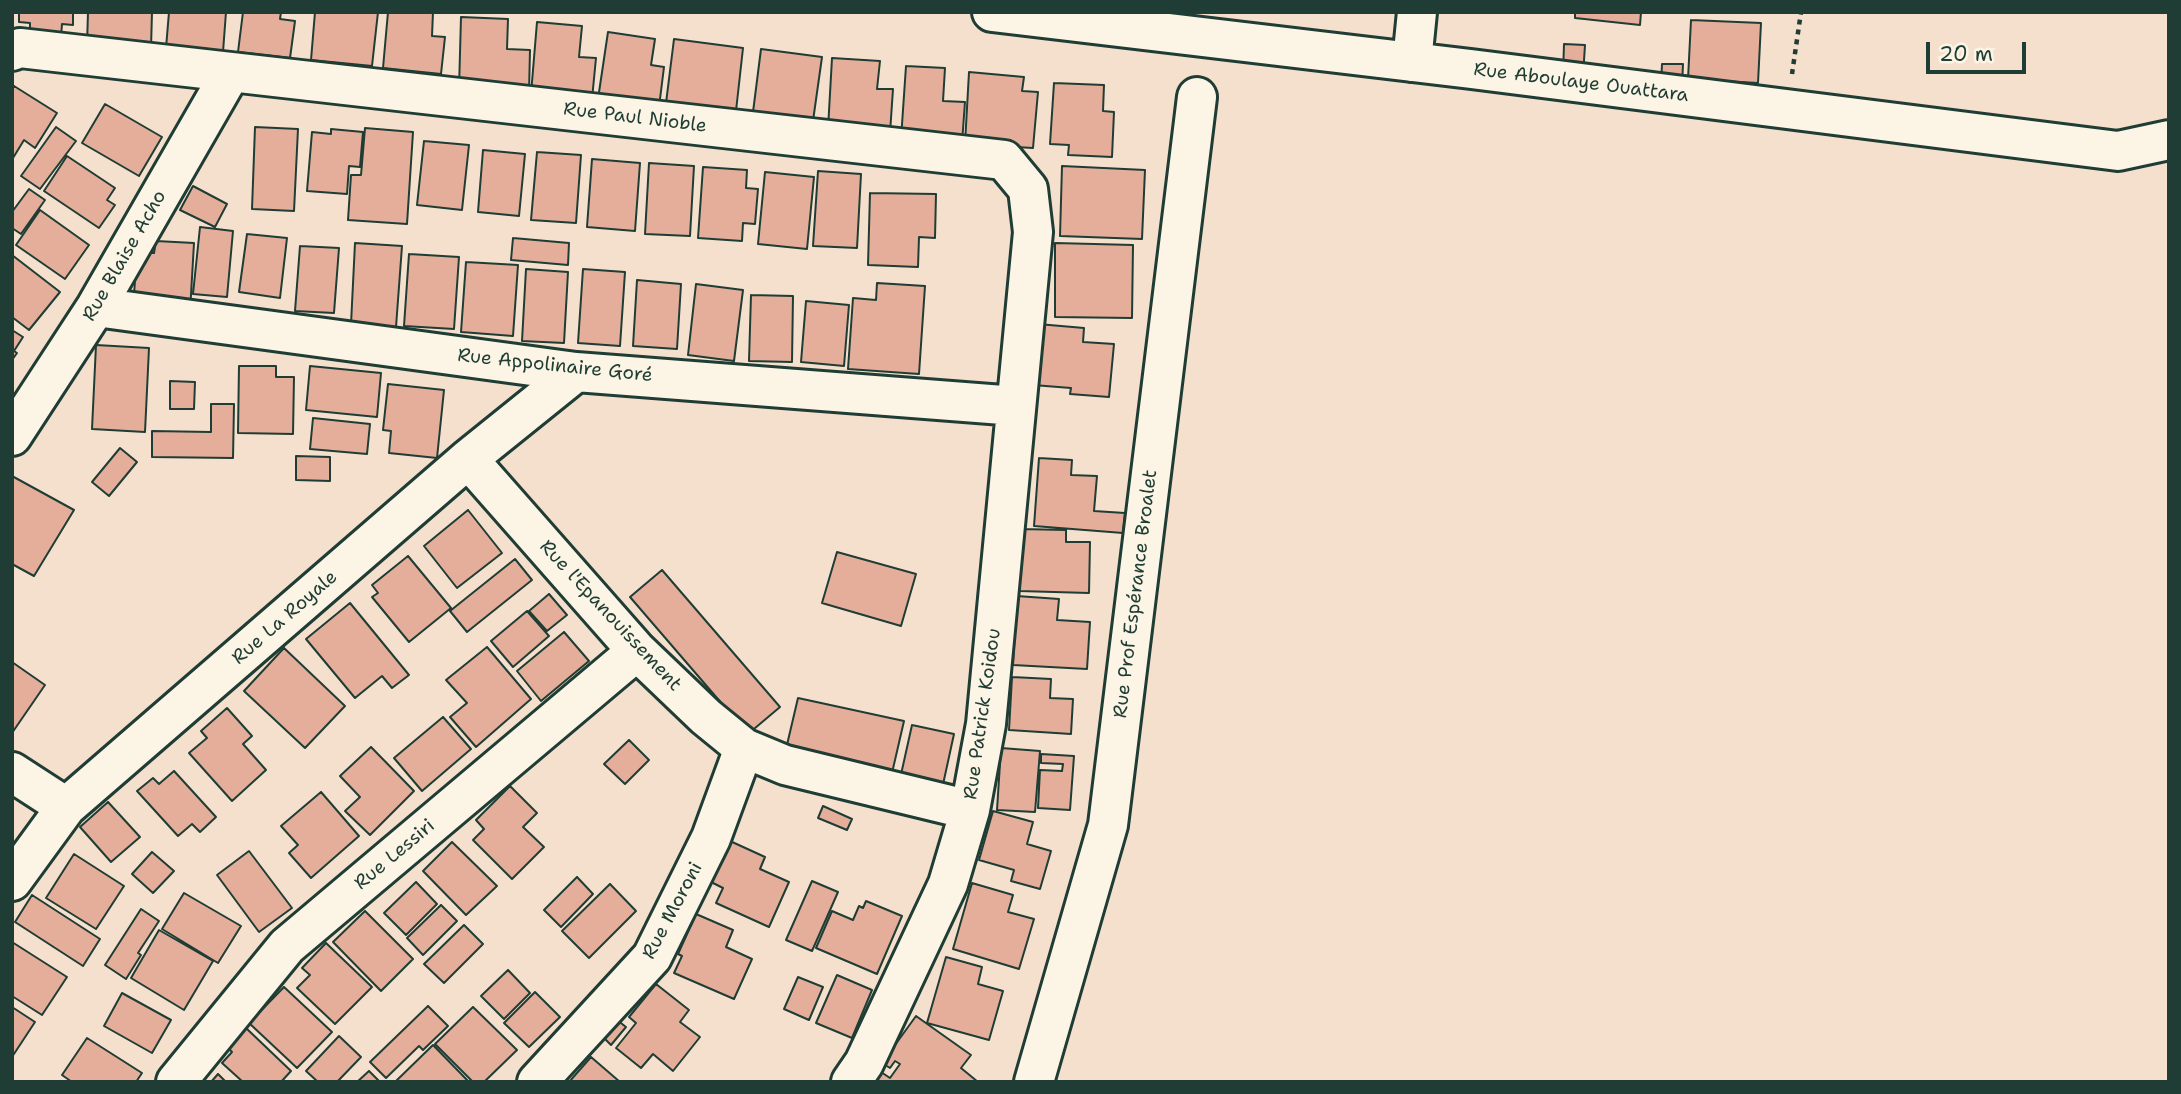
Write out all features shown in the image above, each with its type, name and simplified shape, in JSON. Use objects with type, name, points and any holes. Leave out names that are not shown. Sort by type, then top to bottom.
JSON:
[{"type":"street","name":"Rue Aboulaye Ouattara","points":[[992,12],[1412,62],[2118,152],[2169,140]]},
{"type":"street","points":[[1412,62],[1418,12]]},
{"type":"street","name":"Rue Paul Nioble","points":[[12,51],[20,48],[1004,160],[1028,190],[1032,232],[1016,406]]},
{"type":"street","name":"Rue Blaise Acho","points":[[12,436],[96,307],[231,72]]},
{"type":"street","name":"Rue Prof Espérance Broalet","points":[[1034,1082],[1108,825],[1197,97]]},
{"type":"street","name":"Rue Appolinaire Goré","points":[[96,307],[576,372],[1016,406]]},
{"type":"street","name":"Rue La Royale","points":[[12,881],[66,807],[468,459],[576,372]]},
{"type":"street","name":"Rue Patrick Koidou","points":[[851,1082],[864,1063],[948,884],[970,810],[986,724],[1016,406]]},
{"type":"street","name":"Rue l'Epanouissement","points":[[468,459],[637,652],[706,717],[744,748],[785,765],[970,810]]},
{"type":"street","name":"Rue Lessiri","points":[[176,1082],[288,946],[637,652]]},
{"type":"street","name":"Rue Moroni","points":[[537,1082],[652,957],[711,838],[744,748]]},
{"type":"street","points":[[12,772],[66,807]]},
{"type":"path","points":[[1786,109],[1801,12]]},
{"type":"building","points":[[19,12],[73,12],[73,25],[62,24],[61,37],[30,35],[30,23],[19,22]]},
{"type":"building","points":[[88,12],[152,12],[151,48],[87,45]]},
{"type":"building","points":[[169,12],[226,12],[223,52],[166,48]]},
{"type":"building","points":[[243,12],[281,12],[280,19],[295,21],[290,58],[238,52]]},
{"type":"building","points":[[315,12],[378,12],[372,66],[311,60]]},
{"type":"building","points":[[388,12],[433,12],[432,36],[445,37],[441,74],[383,68]]},
{"type":"building","points":[[1575,12],[1641,12],[1640,25],[1575,18]]},
{"type":"building","points":[[461,17],[508,19],[507,49],[530,50],[529,92],[459,89]]},
{"type":"building","points":[[1691,20],[1761,23],[1758,83],[1688,79]]},
{"type":"building","points":[[537,22],[582,26],[579,57],[596,58],[592,99],[531,94]]},
{"type":"building","points":[[608,32],[655,39],[651,65],[664,67],[659,107],[598,99]]},
{"type":"building","points":[[674,39],[743,48],[735,120],[665,111]]},
{"type":"building","points":[[1564,44],[1585,45],[1583,76],[1563,75]]},
{"type":"building","points":[[761,49],[822,57],[812,128],[752,120]]},
{"type":"building","points":[[832,58],[880,61],[877,89],[893,89],[890,133],[828,129]]},
{"type":"building","points":[[1662,64],[1683,64],[1682,86],[1661,85]]},
{"type":"building","points":[[906,66],[945,68],[943,101],[965,102],[962,143],[901,139]]},
{"type":"building","points":[[969,72],[1024,77],[1022,91],[1038,92],[1033,148],[965,144]]},
{"type":"building","points":[[1054,83],[1104,85],[1103,111],[1114,112],[1112,157],[1068,155],[1069,145],[1050,144]]},
{"type":"building","points":[[14,86],[57,113],[35,148],[24,140],[13,158],[12,90]]},
{"type":"building","points":[[105,104],[162,137],[139,176],[82,143]]},
{"type":"building","points":[[56,127],[76,141],[40,189],[21,176]]},
{"type":"building","points":[[255,127],[298,129],[294,211],[252,209]]},
{"type":"building","points":[[365,128],[413,132],[407,224],[348,220],[351,175],[361,175]]},
{"type":"building","points":[[331,129],[363,132],[360,167],[349,166],[347,194],[307,191],[312,132],[331,134]]},
{"type":"building","points":[[424,141],[469,145],[462,210],[417,205]]},
{"type":"building","points":[[483,150],[525,154],[519,216],[478,212]]},
{"type":"building","points":[[537,152],[581,155],[576,223],[531,220]]},
{"type":"building","points":[[67,156],[115,188],[107,200],[115,205],[99,228],[44,191]]},
{"type":"building","points":[[592,159],[640,163],[635,231],[587,227]]},
{"type":"building","points":[[649,163],[694,166],[690,236],[645,234]]},
{"type":"building","points":[[1062,166],[1145,170],[1142,239],[1060,236]]},
{"type":"building","points":[[703,167],[747,170],[746,188],[758,189],[755,224],[743,223],[742,241],[698,238]]},
{"type":"building","points":[[818,171],[861,174],[857,248],[813,246]]},
{"type":"building","points":[[765,172],[814,177],[807,249],[758,244]]},
{"type":"building","points":[[193,186],[227,204],[215,227],[180,210]]},
{"type":"building","points":[[29,189],[45,200],[21,234],[12,228],[12,212]]},
{"type":"building","points":[[870,193],[936,194],[935,238],[919,237],[918,267],[868,265]]},
{"type":"building","points":[[40,210],[89,245],[65,279],[16,245]]},
{"type":"building","points":[[200,227],[233,231],[227,297],[193,294]]},
{"type":"building","points":[[247,234],[287,238],[280,298],[239,292]]},
{"type":"building","points":[[513,238],[569,243],[568,265],[511,260]]},
{"type":"building","points":[[156,241],[194,243],[190,312],[133,309],[137,252],[154,253]]},
{"type":"building","points":[[355,243],[402,246],[396,327],[351,324]]},
{"type":"building","points":[[1055,243],[1133,245],[1132,318],[1055,317]]},
{"type":"building","points":[[300,246],[339,248],[334,313],[295,311]]},
{"type":"building","points":[[409,254],[459,257],[454,329],[404,326]]},
{"type":"building","points":[[12,255],[60,292],[29,330],[12,317]]},
{"type":"building","points":[[466,262],[518,265],[513,336],[461,332]]},
{"type":"building","points":[[526,269],[568,272],[564,343],[522,341]]},
{"type":"building","points":[[583,269],[625,272],[620,346],[578,343]]},
{"type":"building","points":[[637,280],[681,284],[677,349],[633,346]]},
{"type":"building","points":[[877,283],[925,286],[919,374],[848,369],[853,298],[876,300]]},
{"type":"building","points":[[696,284],[743,290],[734,361],[688,355]]},
{"type":"building","points":[[751,295],[793,296],[792,362],[749,361]]},
{"type":"building","points":[[806,301],[849,305],[844,366],[801,362]]},
{"type":"building","points":[[1038,324],[1084,328],[1083,342],[1114,344],[1109,397],[1070,394],[1071,388],[1033,385]]},
{"type":"building","points":[[12,330],[23,337],[12,360]]},
{"type":"building","points":[[96,345],[149,348],[145,432],[92,429]]},
{"type":"building","points":[[239,366],[276,366],[276,377],[294,377],[293,434],[238,433]]},
{"type":"building","points":[[310,366],[381,373],[377,417],[306,410]]},
{"type":"building","points":[[170,381],[195,382],[194,409],[170,409]]},
{"type":"building","points":[[388,384],[444,390],[437,458],[389,453],[391,431],[383,430]]},
{"type":"building","points":[[211,404],[234,404],[233,458],[152,457],[152,431],[211,432]]},
{"type":"building","points":[[313,418],[370,424],[367,454],[310,449]]},
{"type":"building","points":[[120,448],[137,462],[109,496],[92,482]]},
{"type":"building","points":[[296,456],[330,457],[330,481],[296,480]]},
{"type":"building","points":[[1039,458],[1072,460],[1071,475],[1097,476],[1094,511],[1125,513],[1123,533],[1034,526]]},
{"type":"building","points":[[12,476],[74,510],[34,576],[12,564]]},
{"type":"building","points":[[468,510],[502,553],[457,588],[424,546]]},
{"type":"building","points":[[1021,529],[1066,530],[1066,542],[1090,542],[1089,593],[1019,591]]},
{"type":"building","points":[[837,552],[916,574],[901,626],[822,603]]},
{"type":"building","points":[[408,556],[451,608],[409,642],[372,597],[378,593],[372,585]]},
{"type":"building","points":[[515,559],[532,580],[467,632],[450,611]]},
{"type":"building","points":[[662,570],[780,707],[748,734],[630,597]]},
{"type":"building","points":[[549,594],[567,615],[547,631],[529,611]]},
{"type":"building","points":[[1017,596],[1059,599],[1057,620],[1090,622],[1087,669],[1013,665]]},
{"type":"building","points":[[350,603],[409,675],[392,688],[382,676],[355,698],[306,639]]},
{"type":"building","points":[[527,611],[549,636],[513,667],[491,641]]},
{"type":"building","points":[[564,632],[589,661],[541,701],[517,671]]},
{"type":"building","points":[[487,647],[531,699],[476,747],[450,717],[467,703],[446,680]]},
{"type":"building","points":[[284,648],[345,706],[305,748],[244,691]]},
{"type":"building","points":[[12,662],[45,685],[12,733]]},
{"type":"building","points":[[1012,677],[1051,679],[1050,698],[1073,699],[1071,734],[1009,730]]},
{"type":"building","points":[[798,698],[904,721],[892,773],[786,749]]},
{"type":"building","points":[[227,708],[252,736],[243,744],[266,770],[232,801],[189,753],[207,738],[201,731]]},
{"type":"building","points":[[443,717],[471,749],[422,791],[394,758]]},
{"type":"building","points":[[912,725],[954,734],[942,789],[900,779]]},
{"type":"building","points":[[629,740],[649,760],[625,784],[604,764]]},
{"type":"building","points":[[371,747],[414,791],[370,835],[345,811],[360,797],[340,776]]},
{"type":"building","points":[[1001,748],[1040,751],[1035,812],[997,810]]},
{"type":"building","points":[[1041,754],[1074,756],[1070,810],[1038,808],[1040,770],[1062,771],[1063,764],[1041,763]]},
{"type":"building","points":[[174,771],[216,817],[200,832],[192,824],[178,836],[137,791],[153,778],[159,784]]},
{"type":"building","points":[[510,786],[537,813],[523,827],[544,847],[512,879],[473,840],[484,829],[476,820]]},
{"type":"building","points":[[321,792],[359,836],[311,878],[289,853],[298,845],[281,826]]},
{"type":"building","points":[[108,802],[140,837],[111,862],[80,827]]},
{"type":"building","points":[[823,806],[852,819],[847,830],[818,818]]},
{"type":"building","points":[[993,811],[1033,822],[1027,844],[1051,851],[1040,889],[1011,881],[1014,870],[979,860]]},
{"type":"building","points":[[730,841],[765,857],[760,869],[789,882],[769,927],[716,903],[723,888],[711,882]]},
{"type":"building","points":[[452,842],[497,886],[466,915],[423,871]]},
{"type":"building","points":[[249,851],[292,908],[259,932],[217,875]]},
{"type":"building","points":[[152,852],[174,871],[153,893],[132,874]]},
{"type":"building","points":[[74,854],[124,886],[96,929],[46,898]]},
{"type":"building","points":[[577,877],[593,894],[561,927],[544,910]]},
{"type":"building","points":[[812,881],[838,892],[812,951],[786,940]]},
{"type":"building","points":[[416,882],[437,904],[406,935],[384,913]]},
{"type":"building","points":[[972,883],[1013,895],[1008,912],[1034,919],[1019,969],[953,949]]},
{"type":"building","points":[[610,884],[636,911],[589,958],[562,931]]},
{"type":"building","points":[[184,893],[241,926],[218,963],[162,929]]},
{"type":"building","points":[[32,895],[100,939],[83,966],[15,922]]},
{"type":"building","points":[[866,901],[902,916],[877,974],[816,948],[832,911],[853,920],[859,906],[863,908]]},
{"type":"building","points":[[441,905],[457,921],[423,955],[407,938]]},
{"type":"building","points":[[141,909],[159,921],[138,953],[141,955],[126,979],[105,965]]},
{"type":"building","points":[[365,911],[413,959],[381,991],[333,942]]},
{"type":"building","points":[[696,914],[733,930],[726,947],[752,959],[734,999],[674,973],[682,956],[678,954]]},
{"type":"building","points":[[464,925],[483,944],[444,983],[424,964]]},
{"type":"building","points":[[159,930],[213,961],[184,1010],[131,978]]},
{"type":"building","points":[[12,942],[67,977],[42,1015],[12,996]]},
{"type":"building","points":[[326,943],[372,987],[335,1024],[297,988],[310,975],[302,968]]},
{"type":"building","points":[[946,957],[982,967],[978,984],[1003,991],[989,1040],[927,1023]]},
{"type":"building","points":[[508,970],[530,993],[504,1019],[481,996]]},
{"type":"building","points":[[837,975],[872,990],[852,1038],[816,1023]]},
{"type":"building","points":[[798,977],[823,987],[809,1020],[784,1009]]},
{"type":"building","points":[[656,984],[689,1010],[680,1022],[700,1037],[673,1071],[653,1054],[641,1068],[616,1048],[636,1023],[629,1017]]},
{"type":"building","points":[[284,987],[332,1032],[297,1068],[249,1023]]},
{"type":"building","points":[[535,992],[560,1017],[529,1047],[504,1023]]},
{"type":"building","points":[[122,993],[171,1020],[152,1053],[104,1026]]},
{"type":"building","points":[[428,1006],[448,1026],[423,1050],[419,1046],[386,1078],[370,1062]]},
{"type":"building","points":[[12,1007],[35,1022],[12,1057]]},
{"type":"building","points":[[473,1007],[517,1050],[484,1082],[473,1082],[435,1044]]},
{"type":"building","points":[[916,1016],[971,1055],[961,1068],[978,1082],[874,1082],[881,1072],[890,1078],[900,1064],[895,1061],[890,1068],[882,1063]]},
{"type":"building","points":[[617,1020],[626,1027],[611,1045],[603,1037]]},
{"type":"building","points":[[246,1028],[291,1071],[281,1082],[243,1082],[222,1063],[232,1052],[227,1047]]},
{"type":"building","points":[[339,1036],[361,1057],[337,1082],[318,1082],[306,1071]]},
{"type":"building","points":[[87,1038],[142,1073],[136,1082],[72,1082],[62,1075]]},
{"type":"building","points":[[433,1045],[469,1082],[395,1082]]},
{"type":"building","points":[[591,1057],[620,1082],[569,1082]]},
{"type":"building","points":[[369,1071],[380,1082],[357,1082]]},
{"type":"building","points":[[218,1074],[226,1082],[211,1082]]}]
